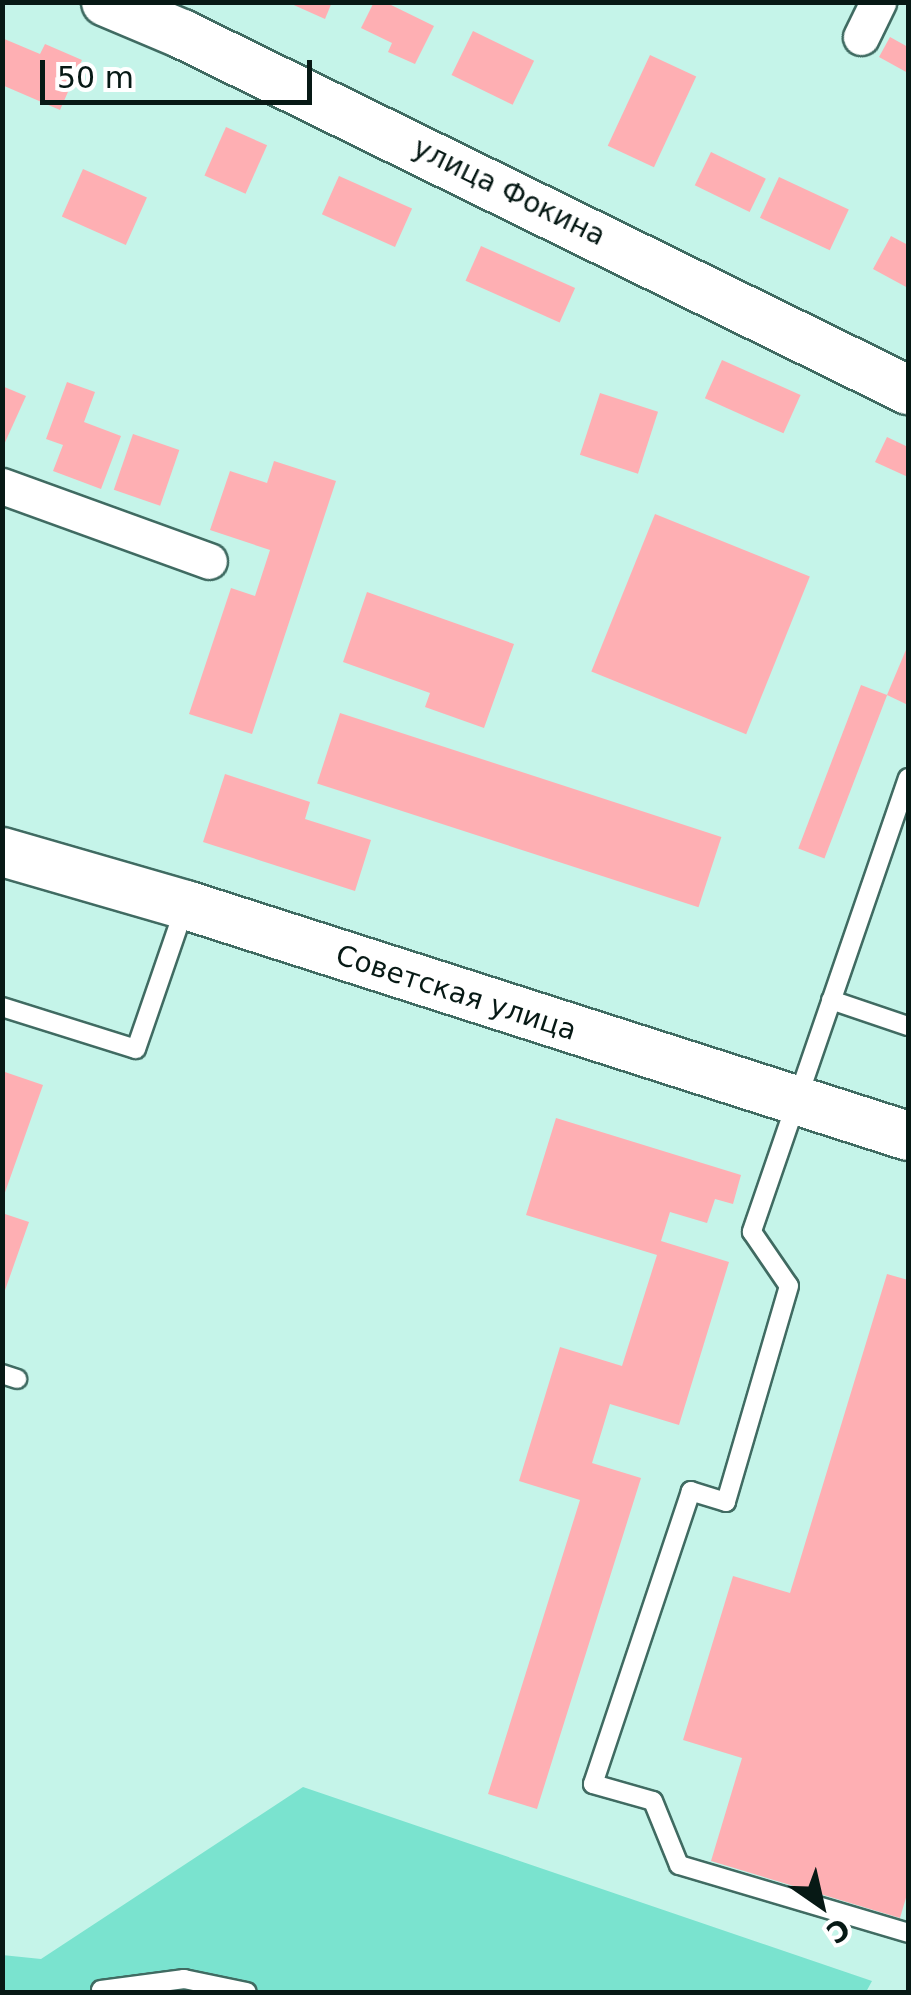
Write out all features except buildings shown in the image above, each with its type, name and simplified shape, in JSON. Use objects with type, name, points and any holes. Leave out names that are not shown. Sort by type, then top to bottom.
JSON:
[{"type":"main road","name":"улица Фокина","points":[[107,3],[252,68],[908,390]]},
{"type":"main road","name":"Советская улица","points":[[2,852],[186,905],[795,1103],[908,1136]]},
{"type":"street","points":[[860,37],[878,2]]},
{"type":"street","points":[[2,486],[208,561]]},
{"type":"lane","points":[[908,778],[752,1232],[789,1286],[726,1502],[690,1491],[593,1784],[654,1802],[679,1865],[908,1934]]},
{"type":"lane","points":[[2,1007],[136,1049],[186,905]]},
{"type":"lane","points":[[830,1000],[908,1026]]},
{"type":"lane","points":[[101,1990],[184,1979],[247,1992]]},
{"type":"green space","points":[[303,1787],[872,1981],[866,1992],[3,1992],[2,1955],[41,1959]]}]
